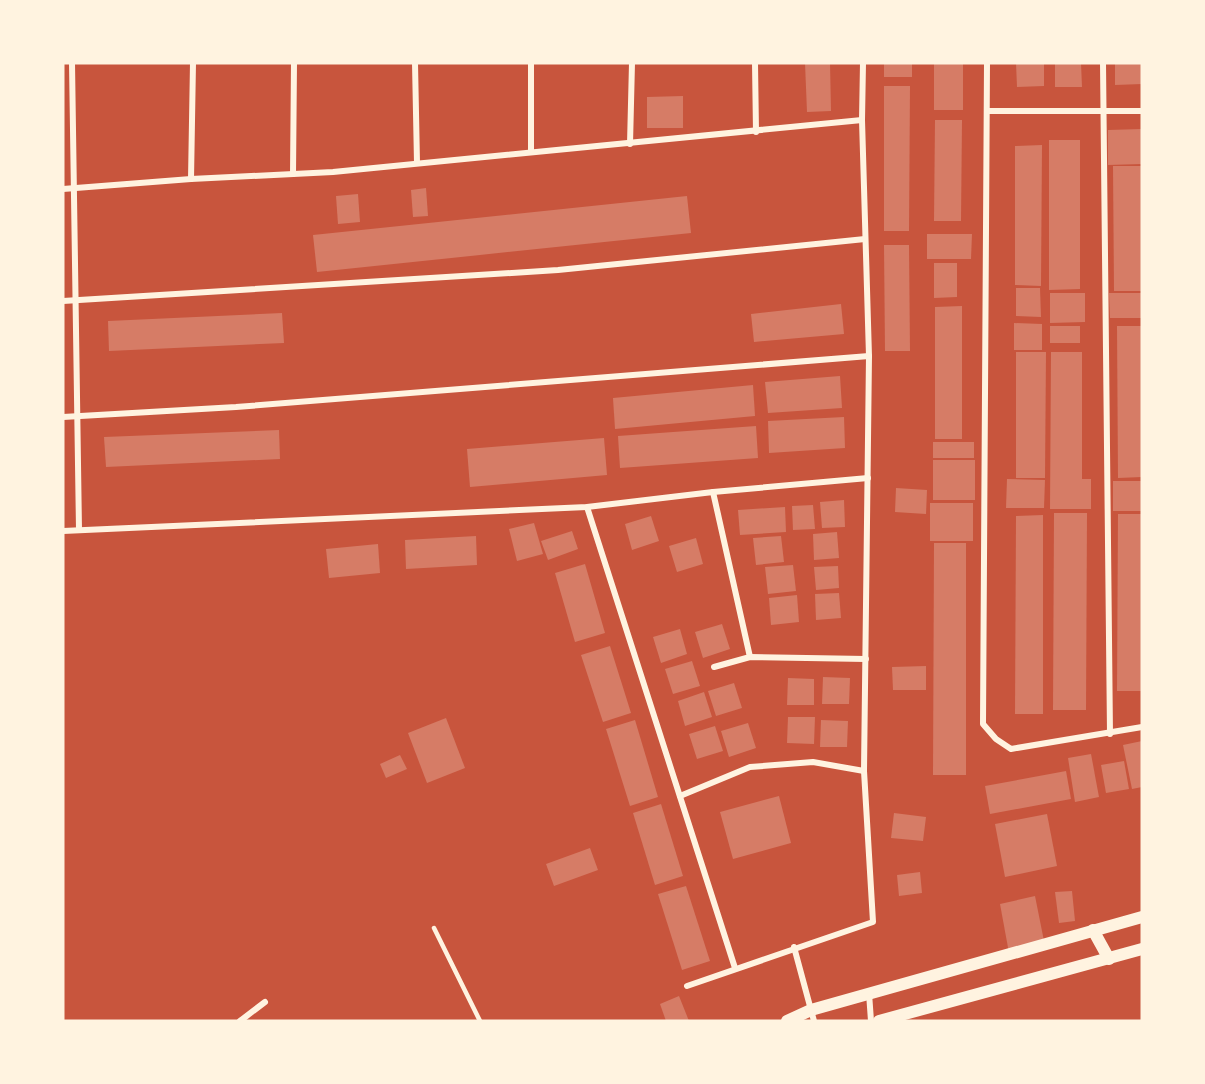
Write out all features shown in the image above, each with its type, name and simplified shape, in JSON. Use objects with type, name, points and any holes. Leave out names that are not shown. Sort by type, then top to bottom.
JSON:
[{"type":"main road","points":[[786,1021],[812,1016],[869,993],[1142,917]]},
{"type":"main road","points":[[1093,930],[1109,959]]},
{"type":"main road","points":[[879,1021],[1142,949]]},
{"type":"street","points":[[72,63],[76,188],[79,530]]},
{"type":"street","points":[[190,179],[193,63]]},
{"type":"street","points":[[293,174],[294,63]]},
{"type":"street","points":[[415,63],[417,163]]},
{"type":"street","points":[[531,63],[531,152]]},
{"type":"street","points":[[630,144],[632,63]]},
{"type":"street","points":[[755,63],[756,132]]},
{"type":"street","points":[[687,986],[794,947],[873,922],[864,771],[869,356],[862,120],[863,63]]},
{"type":"street","points":[[987,63],[983,724],[996,739],[1011,749],[1142,727]]},
{"type":"street","points":[[1103,63],[1110,734]]},
{"type":"street","points":[[988,111],[1142,111]]},
{"type":"street","points":[[63,189],[293,174],[630,144],[862,120]]},
{"type":"street","points":[[63,301],[558,270],[865,239]]},
{"type":"street","points":[[63,417],[260,405],[869,356]]},
{"type":"street","points":[[63,531],[587,507],[714,492],[868,478]]},
{"type":"street","points":[[714,492],[750,657]]},
{"type":"street","points":[[587,507],[735,968]]},
{"type":"street","points":[[714,667],[750,657],[866,659]]},
{"type":"street","points":[[680,796],[750,766],[813,762],[864,771]]},
{"type":"street","points":[[794,947],[812,1016]]},
{"type":"street","points":[[869,993],[871,1021]]},
{"type":"street","points":[[240,1021],[265,1002]]},
{"type":"lane","points":[[434,928],[480,1021]]},
{"type":"building","points":[[805,63],[830,63],[831,111],[807,112]]},
{"type":"building","points":[[884,63],[912,63],[912,77],[884,77]]},
{"type":"building","points":[[934,63],[963,63],[963,110],[934,110]]},
{"type":"building","points":[[1016,63],[1044,63],[1044,86],[1017,87]]},
{"type":"building","points":[[1055,63],[1081,63],[1082,87],[1055,87]]},
{"type":"building","points":[[1115,63],[1142,63],[1142,84],[1115,85]]},
{"type":"building","points":[[884,86],[910,86],[909,231],[884,231]]},
{"type":"building","points":[[683,96],[683,128],[647,128],[647,97]]},
{"type":"building","points":[[935,120],[962,120],[961,221],[934,221]]},
{"type":"building","points":[[1142,129],[1142,164],[1108,165],[1108,130]]},
{"type":"building","points":[[1049,140],[1080,140],[1080,289],[1049,290]]},
{"type":"building","points":[[1042,145],[1041,286],[1015,285],[1015,146]]},
{"type":"building","points":[[1113,166],[1142,166],[1142,291],[1114,291]]},
{"type":"building","points":[[426,188],[428,216],[413,217],[411,190]]},
{"type":"building","points":[[358,194],[360,222],[338,224],[336,196]]},
{"type":"building","points":[[687,196],[691,233],[317,272],[313,235]]},
{"type":"building","points":[[927,234],[972,234],[971,259],[927,259]]},
{"type":"building","points":[[884,245],[909,245],[910,351],[885,351]]},
{"type":"building","points":[[934,263],[957,263],[957,297],[934,298]]},
{"type":"building","points":[[1016,288],[1040,288],[1041,317],[1016,316]]},
{"type":"building","points":[[1050,293],[1085,293],[1085,322],[1050,323]]},
{"type":"building","points":[[1109,293],[1142,293],[1142,318],[1110,318]]},
{"type":"building","points":[[841,304],[844,334],[754,342],[751,314]]},
{"type":"building","points":[[962,306],[962,439],[935,439],[935,307]]},
{"type":"building","points":[[282,313],[284,343],[109,351],[108,321]]},
{"type":"building","points":[[1014,323],[1042,324],[1042,350],[1014,350]]},
{"type":"building","points":[[1050,326],[1080,326],[1080,343],[1050,343]]},
{"type":"building","points":[[1117,326],[1142,326],[1142,477],[1118,478]]},
{"type":"building","points":[[1016,352],[1046,352],[1045,478],[1016,478]]},
{"type":"building","points":[[1051,352],[1082,352],[1082,479],[1091,479],[1091,509],[1050,509]]},
{"type":"building","points":[[840,376],[842,408],[768,413],[765,382]]},
{"type":"building","points":[[753,385],[755,416],[615,429],[613,398]]},
{"type":"building","points":[[844,417],[845,448],[769,453],[768,421]]},
{"type":"building","points":[[756,426],[758,458],[620,468],[618,436]]},
{"type":"building","points":[[279,430],[280,459],[106,467],[104,437]]},
{"type":"building","points":[[604,438],[607,475],[470,487],[467,449]]},
{"type":"building","points":[[933,442],[974,442],[974,458],[933,458]]},
{"type":"building","points":[[933,460],[975,460],[975,500],[933,500]]},
{"type":"building","points":[[1007,479],[1045,480],[1044,508],[1006,508]]},
{"type":"building","points":[[1113,481],[1142,481],[1142,511],[1113,511]]},
{"type":"building","points":[[896,488],[927,490],[926,514],[895,512]]},
{"type":"building","points":[[844,500],[845,527],[822,528],[820,502]]},
{"type":"building","points":[[930,503],[973,503],[973,541],[930,541]]},
{"type":"building","points":[[813,505],[815,529],[793,530],[792,506]]},
{"type":"building","points":[[785,507],[786,532],[740,535],[738,510]]},
{"type":"building","points":[[1054,513],[1087,513],[1086,710],[1053,710]]},
{"type":"building","points":[[1118,514],[1142,514],[1142,691],[1117,691]]},
{"type":"building","points":[[1043,515],[1043,714],[1015,714],[1016,516]]},
{"type":"building","points":[[651,516],[659,541],[632,550],[625,524]]},
{"type":"building","points":[[534,523],[543,554],[517,561],[509,529]]},
{"type":"building","points":[[572,531],[578,549],[548,560],[541,541]]},
{"type":"building","points":[[837,532],[839,558],[814,560],[813,534]]},
{"type":"building","points":[[476,536],[477,565],[406,569],[405,540]]},
{"type":"building","points":[[781,536],[784,562],[756,565],[753,538]]},
{"type":"building","points":[[696,538],[703,564],[677,572],[669,546]]},
{"type":"building","points":[[934,543],[966,543],[966,775],[933,775]]},
{"type":"building","points":[[378,544],[380,573],[329,578],[326,549]]},
{"type":"building","points":[[585,564],[605,633],[575,642],[555,573]]},
{"type":"building","points":[[793,565],[796,591],[768,594],[765,567]]},
{"type":"building","points":[[838,566],[839,588],[816,590],[814,567]]},
{"type":"building","points":[[839,593],[841,618],[816,620],[815,594]]},
{"type":"building","points":[[797,595],[799,622],[771,625],[769,598]]},
{"type":"building","points":[[722,624],[730,649],[703,658],[695,632]]},
{"type":"building","points":[[680,629],[687,654],[661,663],[653,637]]},
{"type":"building","points":[[610,646],[631,713],[603,722],[581,655]]},
{"type":"building","points":[[692,661],[700,686],[673,694],[665,669]]},
{"type":"building","points":[[926,666],[926,690],[893,690],[892,667]]},
{"type":"building","points":[[823,677],[850,678],[849,704],[822,704]]},
{"type":"building","points":[[788,678],[814,679],[814,705],[787,705]]},
{"type":"building","points":[[734,683],[742,708],[716,716],[708,691]]},
{"type":"building","points":[[704,692],[712,717],[685,726],[678,701]]},
{"type":"building","points":[[788,717],[815,717],[814,744],[787,743]]},
{"type":"building","points":[[446,718],[465,768],[427,783],[408,733]]},
{"type":"building","points":[[635,720],[658,797],[630,806],[606,729]]},
{"type":"building","points":[[821,720],[848,721],[847,747],[820,747]]},
{"type":"building","points":[[748,723],[756,748],[729,757],[721,731]]},
{"type":"building","points":[[715,726],[723,751],[697,759],[689,734]]},
{"type":"building","points":[[1142,741],[1142,787],[1132,789],[1123,745]]},
{"type":"building","points":[[1091,754],[1099,797],[1075,802],[1068,758]]},
{"type":"building","points":[[400,755],[407,769],[386,778],[380,764]]},
{"type":"building","points":[[1124,761],[1129,789],[1106,793],[1101,765]]},
{"type":"building","points":[[1066,771],[1071,799],[990,814],[985,786]]},
{"type":"building","points":[[779,796],[791,843],[733,859],[720,812]]},
{"type":"building","points":[[661,804],[683,876],[655,885],[633,813]]},
{"type":"building","points":[[894,813],[926,817],[923,841],[891,838]]},
{"type":"building","points":[[1047,814],[1057,866],[1005,877],[995,824]]},
{"type":"building","points":[[590,848],[598,870],[554,886],[546,864]]},
{"type":"building","points":[[920,872],[922,893],[899,896],[897,875]]},
{"type":"building","points":[[686,886],[710,961],[682,970],[658,894]]},
{"type":"building","points":[[1072,891],[1075,921],[1059,923],[1055,892]]},
{"type":"building","points":[[1035,896],[1045,946],[1009,953],[1000,904]]},
{"type":"building","points":[[679,996],[689,1021],[666,1021],[660,1004]]}]
